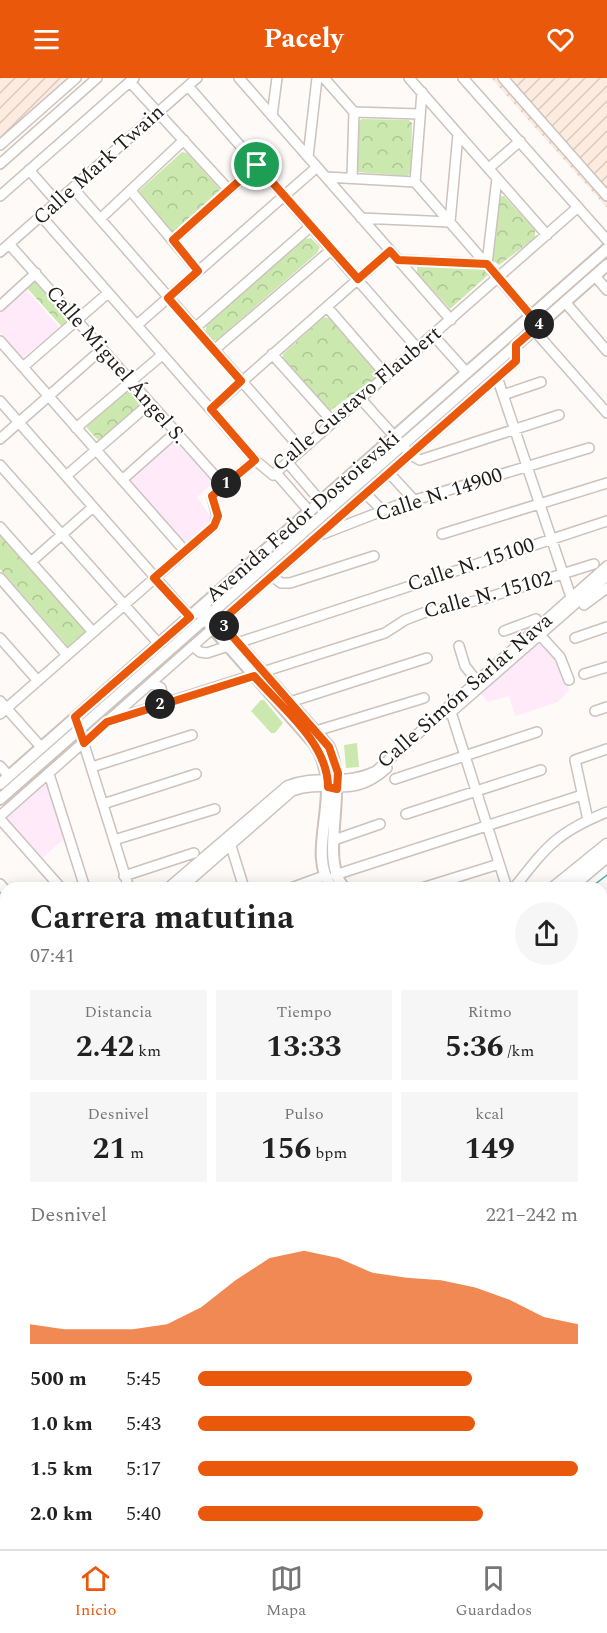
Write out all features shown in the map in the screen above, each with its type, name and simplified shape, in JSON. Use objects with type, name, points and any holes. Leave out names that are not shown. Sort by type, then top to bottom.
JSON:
[{"type":"highway","points":[[561,882],[607,845]]},
{"type":"highway","points":[[576,882],[607,856]]},
{"type":"main road","name":"Avenida Fedor Dostoievski","points":[[0,784],[607,249]]},
{"type":"main road","name":"Avenida Fedor Dostoievski","points":[[0,799],[607,265]]},
{"type":"main road","points":[[196,611],[208,616],[217,625],[314,742],[324,759],[333,784],[322,855],[331,882]]},
{"type":"main road","points":[[259,674],[290,702],[316,731],[329,747],[334,758],[334,840],[330,875]]},
{"type":"main road","points":[[330,875],[338,882]]},
{"type":"street","points":[[0,145],[76,78]]},
{"type":"street","points":[[0,164],[97,78]]},
{"type":"street","name":"Calle Mark Twain","points":[[0,252],[197,78]]},
{"type":"street","points":[[239,78],[451,320]]},
{"type":"street","points":[[272,116],[277,78]]},
{"type":"street","points":[[308,157],[317,78]]},
{"type":"street","points":[[324,78],[354,112],[352,177]]},
{"type":"street","points":[[463,78],[607,240]]},
{"type":"street","points":[[503,78],[607,196]]},
{"type":"street","points":[[0,196],[132,80],[229,190]]},
{"type":"street","points":[[415,182],[419,114],[417,83]]},
{"type":"street","points":[[417,83],[458,134],[547,234]]},
{"type":"street","points":[[188,86],[418,349]]},
{"type":"street","points":[[354,112],[419,114]]},
{"type":"street","points":[[450,222],[458,134]]},
{"type":"street","points":[[100,219],[184,141]]},
{"type":"street","points":[[489,168],[520,141]]},
{"type":"street","points":[[173,240],[257,165]]},
{"type":"street","points":[[137,325],[317,167]]},
{"type":"street","points":[[29,170],[57,202]]},
{"type":"street","points":[[326,177],[415,182],[499,278],[607,413]]},
{"type":"street","points":[[487,264],[497,178]]},
{"type":"street","points":[[73,188],[302,450]]},
{"type":"street","points":[[131,191],[198,271]]},
{"type":"street","name":"Calle Gustavo Flaubert","points":[[223,486],[255,460],[269,475],[276,473],[578,207]]},
{"type":"street","points":[[41,216],[255,460]]},
{"type":"street","points":[[361,218],[450,222]]},
{"type":"street","points":[[195,328],[310,227]]},
{"type":"street","name":"Calle Miguel Ángel S.","points":[[9,244],[223,486]]},
{"type":"street","points":[[214,350],[331,250]]},
{"type":"street","points":[[211,409],[390,251]]},
{"type":"street","points":[[398,260],[487,264]]},
{"type":"street","points":[[0,306],[36,273]]},
{"type":"street","points":[[595,276],[607,290]]},
{"type":"street","points":[[23,367],[108,293]]},
{"type":"street","points":[[564,302],[607,351]]},
{"type":"street","points":[[327,307],[386,375]]},
{"type":"street","points":[[433,335],[467,373]]},
{"type":"street","points":[[0,340],[185,551]]},
{"type":"street","points":[[56,882],[0,817],[516,361],[516,345]]},
{"type":"street","points":[[0,439],[102,349]]},
{"type":"street","points":[[272,354],[333,422]]},
{"type":"street","points":[[76,428],[162,355]]},
{"type":"street","points":[[497,377],[564,574],[576,602]]},
{"type":"street","points":[[503,395],[541,382]]},
{"type":"street","points":[[360,398],[416,459],[426,459],[559,415]]},
{"type":"street","points":[[0,401],[154,578],[196,611]]},
{"type":"street","points":[[66,476],[149,404]]},
{"type":"street","points":[[122,480],[175,433]]},
{"type":"street","name":"Calle N. 14900","points":[[318,536],[382,510],[588,448]]},
{"type":"street","points":[[288,463],[328,510]]},
{"type":"street","points":[[0,465],[159,644]]},
{"type":"street","points":[[276,473],[309,511]]},
{"type":"street","points":[[390,474],[414,500]]},
{"type":"street","points":[[442,534],[607,483]]},
{"type":"street","points":[[41,747],[2,708],[38,681],[217,520],[212,496],[223,486]]},
{"type":"street","points":[[366,494],[382,510]]},
{"type":"street","points":[[31,562],[93,507]]},
{"type":"street","name":"Calle N. 15100","points":[[193,646],[207,653],[607,521]]},
{"type":"street","points":[[0,527],[93,632]]},
{"type":"street","points":[[273,577],[281,583],[290,583],[374,556]]},
{"type":"street","name":"Calle N. 15102","points":[[107,722],[385,633],[405,620],[427,611],[483,599],[594,564]]},
{"type":"street","name":"Calle Simón Sarlat Nava","points":[[175,882],[287,786],[304,779],[333,784],[361,778],[376,771],[540,635],[576,602],[607,566]]},
{"type":"street","name":"Calle Simón Sarlat Nava","points":[[188,882],[292,791],[307,786],[365,784],[378,777],[451,712],[522,641],[576,602],[591,595],[607,576]]},
{"type":"street","points":[[0,578],[67,655]]},
{"type":"street","points":[[591,595],[607,588]]},
{"type":"street","points":[[504,631],[536,619]]},
{"type":"street","points":[[574,638],[607,627]]},
{"type":"street","points":[[514,628],[522,641]]},
{"type":"street","points":[[540,635],[560,657],[569,680]]},
{"type":"street","points":[[0,638],[38,681]]},
{"type":"street","points":[[459,646],[465,666],[479,684]]},
{"type":"street","points":[[290,702],[427,658]]},
{"type":"street","points":[[584,674],[607,667]]},
{"type":"street","points":[[152,683],[162,688],[164,703]]},
{"type":"street","points":[[316,731],[424,698]]},
{"type":"street","points":[[595,711],[607,707]]},
{"type":"street","points":[[451,712],[505,882]]},
{"type":"street","points":[[75,717],[126,882]]},
{"type":"street","points":[[395,779],[537,732]]},
{"type":"street","points":[[92,767],[192,735]]},
{"type":"street","points":[[588,820],[576,759],[607,749]]},
{"type":"street","points":[[0,766],[9,776]]},
{"type":"street","points":[[406,814],[541,770]]},
{"type":"street","points":[[49,774],[83,882]]},
{"type":"street","points":[[103,804],[196,774]]},
{"type":"street","points":[[309,882],[582,795]]},
{"type":"street","points":[[114,840],[215,809]]},
{"type":"street","points":[[519,882],[545,848],[571,827],[607,812]]},
{"type":"street","points":[[334,840],[380,824]]},
{"type":"street","points":[[231,846],[242,882]]},
{"type":"street","points":[[124,876],[194,853]]},
{"type":"street","points":[[441,882],[499,864]]},
{"type":"shaded area","points":[[0,78],[73,78],[0,144]]},
{"type":"shaded area","points":[[491,78],[607,78],[607,208]]},
{"type":"shaded area","points":[[25,288],[60,328],[22,358],[0,332],[0,309]]},
{"type":"shaded area","points":[[175,440],[179,441],[213,483],[197,497],[212,519],[186,542],[181,541],[130,480]]},
{"type":"shaded area","points":[[541,639],[559,660],[569,690],[558,702],[515,716],[509,696],[488,702],[480,693]]},
{"type":"shaded area","points":[[46,783],[65,838],[40,860],[6,818]]},
{"type":"green space","points":[[362,119],[409,120],[412,123],[411,173],[407,176],[357,172],[357,122]]},
{"type":"green space","points":[[182,152],[187,153],[220,189],[217,197],[175,233],[170,232],[139,194],[139,191]]},
{"type":"green space","points":[[504,196],[535,230],[535,238],[499,265],[492,260],[497,197]]},
{"type":"green space","points":[[311,238],[320,247],[317,253],[217,340],[212,340],[206,331],[206,325],[305,239]]},
{"type":"green space","points":[[417,267],[483,269],[488,275],[450,309],[417,273]]},
{"type":"green space","points":[[37,278],[73,318],[63,328],[27,288]]},
{"type":"green space","points":[[324,317],[329,318],[375,371],[375,378],[330,411],[283,358],[283,354]]},
{"type":"green space","points":[[127,389],[142,400],[141,405],[100,442],[87,428],[88,423]]},
{"type":"green space","points":[[0,531],[87,631],[69,648],[0,569]]},
{"type":"green space","points":[[261,700],[264,700],[283,723],[275,733],[271,733],[251,711]]},
{"type":"green space","points":[[357,743],[359,767],[346,768],[344,745]]},
{"type":"waterway","points":[[598,882],[607,875]]},
{"type":"route","points":[[257,165],[358,279],[390,251],[398,260],[487,264],[539,325],[516,345],[516,361],[220,622],[329,747],[338,773],[337,789],[328,787],[327,768],[314,742],[254,676],[107,722],[84,743],[75,717],[190,617],[154,578],[214,526],[218,516],[212,496],[255,460],[211,409],[241,381],[168,298],[198,271],[173,240],[257,165]]}]
